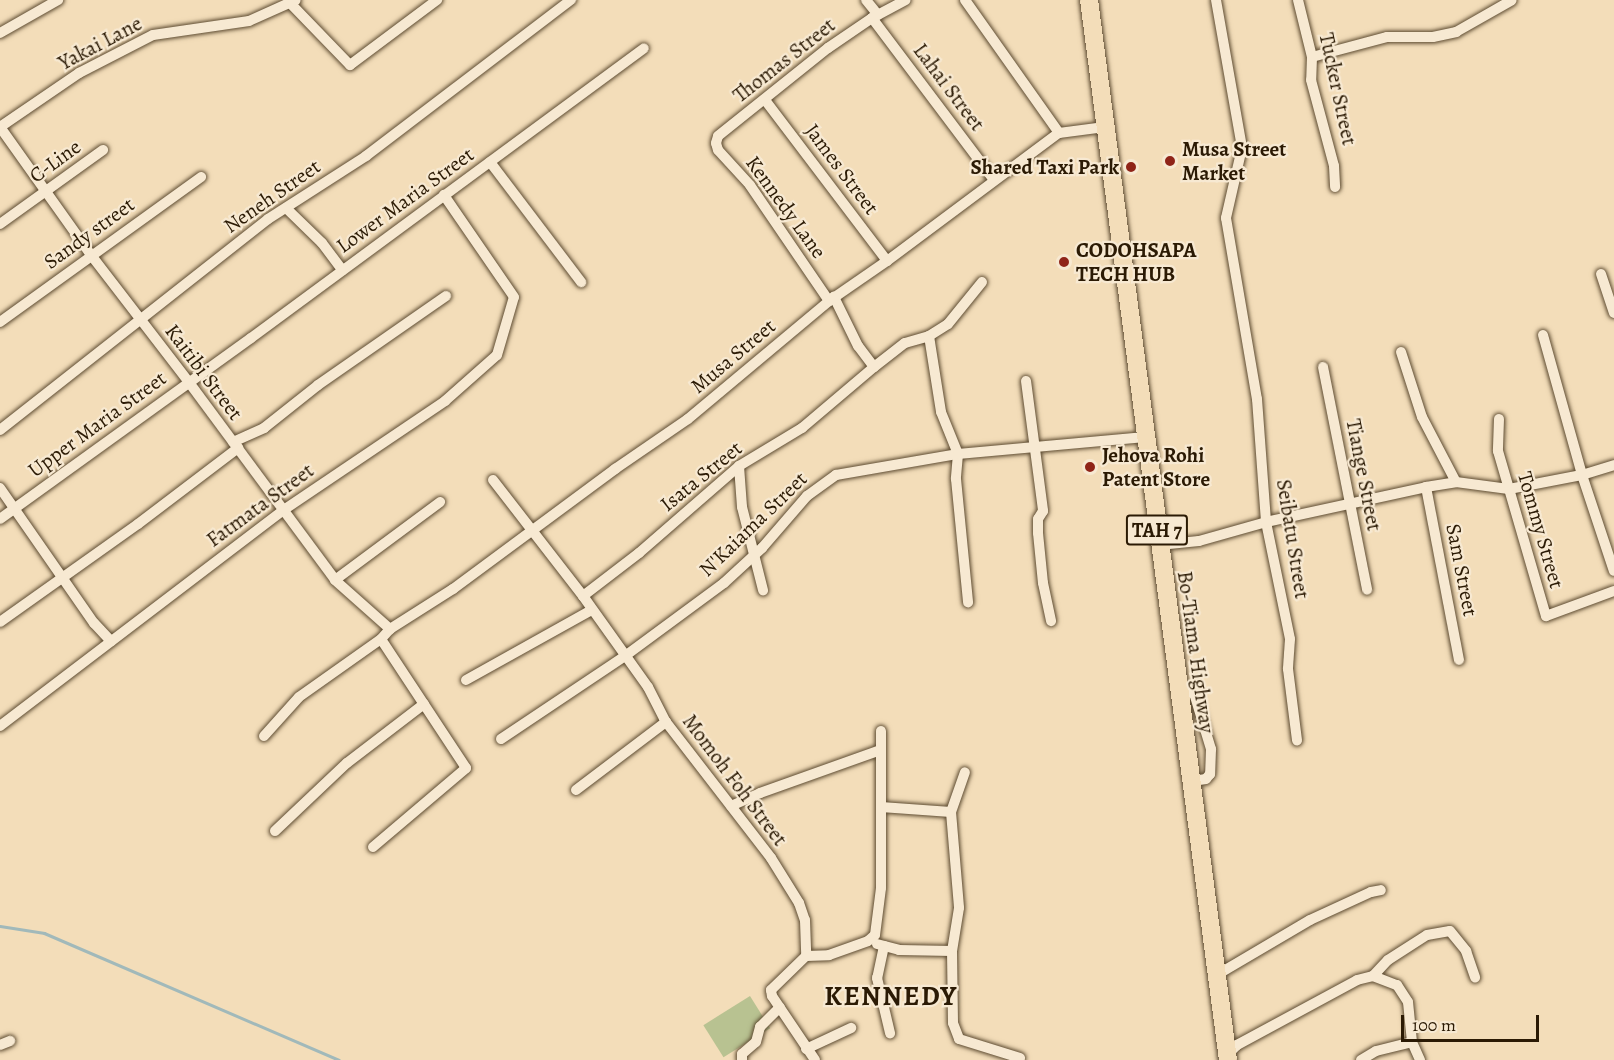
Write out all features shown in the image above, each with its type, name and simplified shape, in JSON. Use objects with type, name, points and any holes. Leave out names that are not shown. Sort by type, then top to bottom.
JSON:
[{"type":"highway","name":"Bo-Tiama Highway","points":[[1089,0],[1159,545],[1192,781],[1215,976],[1228,1058]]},
{"type":"street","points":[[0,33],[58,0]]},
{"type":"street","points":[[294,2],[350,65],[436,0]]},
{"type":"street","name":"Neneh Street","points":[[0,430],[286,208],[366,156],[571,0]]},
{"type":"street","name":"Lahai Street","points":[[866,0],[875,16],[994,180]]},
{"type":"street","name":"Thomas Street","points":[[718,136],[828,48],[875,16],[906,0]]},
{"type":"street","points":[[965,0],[1059,133]]},
{"type":"street","name":"Seibatu Street","points":[[1216,0],[1242,148],[1226,218],[1257,399],[1266,522],[1290,639],[1288,669],[1298,740]]},
{"type":"street","name":"Tucker Street","points":[[1298,0],[1312,57],[1311,80],[1335,166],[1335,187]]},
{"type":"street","points":[[1312,57],[1387,37],[1433,37],[1455,32],[1512,0]]},
{"type":"street","name":"Yakai Lane","points":[[0,127],[79,74],[153,35],[249,21],[294,2]]},
{"type":"street","name":"Lower Maria Street","points":[[188,381],[644,48]]},
{"type":"street","name":"James Street","points":[[765,100],[887,261]]},
{"type":"street","name":"Kaitibi Street","points":[[0,127],[91,255],[188,381],[335,580],[390,629]]},
{"type":"street","name":"Musa Street","points":[[264,736],[299,697],[381,639],[390,629],[453,589],[615,469],[688,419],[831,299],[887,261],[994,180],[1059,133],[1105,127]]},
{"type":"street","name":"Kennedy Lane","points":[[718,136],[716,143],[718,150],[750,185],[831,299]]},
{"type":"street","name":"C-Line","points":[[0,224],[103,150]]},
{"type":"street","points":[[490,162],[581,282]]},
{"type":"street","name":"Sandy street","points":[[0,322],[201,177]]},
{"type":"street","name":"Fatmata Street","points":[[0,726],[282,511],[445,401],[497,355],[514,297],[444,195]]},
{"type":"street","points":[[286,208],[322,243],[342,270]]},
{"type":"street","points":[[1601,274],[1614,313]]},
{"type":"street","name":"Isata Street","points":[[583,596],[639,553],[739,466],[802,428],[905,343],[929,336],[948,324],[982,282]]},
{"type":"street","points":[[0,622],[138,524],[236,445],[264,428],[318,385],[446,296]]},
{"type":"street","points":[[831,299],[858,346],[874,367]]},
{"type":"street","points":[[1543,335],[1582,475],[1614,571]]},
{"type":"street","points":[[929,336],[941,412],[958,454],[956,479],[963,573],[968,602]]},
{"type":"street","points":[[1401,352],[1422,417],[1456,482]]},
{"type":"street","name":"Tiange Street","points":[[1323,367],[1367,590]]},
{"type":"street","name":"Upper Maria Street","points":[[0,519],[188,381]]},
{"type":"street","points":[[1026,381],[1043,511],[1038,519],[1043,583],[1051,621]]},
{"type":"street","name":"Tommy Street","points":[[1499,419],[1498,451],[1546,616],[1614,591]]},
{"type":"street","name":"N'Kaiama Street","points":[[501,739],[624,656],[724,583],[756,554],[807,496],[836,475],[958,454],[1145,437]]},
{"type":"street","points":[[1159,545],[1199,541],[1266,522],[1426,487],[1456,482],[1509,489],[1582,475],[1614,465]]},
{"type":"street","points":[[739,466],[742,507],[756,554],[763,590]]},
{"type":"street","name":"Momoh Foh Street","points":[[493,480],[583,596],[648,687],[666,722],[771,858],[799,903],[805,920],[806,956]]},
{"type":"street","name":"Sam Street","points":[[1426,487],[1459,660]]},
{"type":"street","points":[[0,488],[94,623],[111,641]]},
{"type":"street","points":[[335,580],[440,502]]},
{"type":"street","points":[[466,680],[592,610]]},
{"type":"street","points":[[373,847],[466,768],[381,639]]},
{"type":"street","points":[[275,831],[347,763],[424,704]]},
{"type":"street","points":[[576,790],[666,722]]},
{"type":"street","points":[[814,1060],[771,990],[806,956],[829,955],[868,941],[875,935],[881,888],[880,731]]},
{"type":"street","points":[[731,806],[760,793],[880,750]]},
{"type":"street","points":[[965,772],[951,812],[959,908],[952,951],[953,1023],[959,1039],[1020,1058]]},
{"type":"street","points":[[881,807],[951,812]]},
{"type":"street","points":[[1215,976],[1310,920],[1371,892],[1381,890]]},
{"type":"street","points":[[1228,1058],[1237,1045],[1357,980],[1373,976],[1388,960],[1427,935],[1450,931],[1466,951],[1475,977]]},
{"type":"street","points":[[868,941],[899,950],[952,951]]},
{"type":"street","points":[[884,946],[877,978],[890,1033]]},
{"type":"street","points":[[1373,976],[1397,985],[1408,1002],[1412,1042],[1420,1060]]},
{"type":"street","points":[[742,1060],[742,1054],[756,1042],[760,1028],[780,1007]]},
{"type":"street","points":[[806,1048],[851,1028]]},
{"type":"street","points":[[1361,1060],[1376,1051],[1412,1042]]},
{"type":"green space","points":[[750,996],[770,1028],[723,1057],[703,1025]]},
{"type":"waterway","points":[[0,926],[44,933],[339,1060]]},
{"type":"place","name":"Musa Street Market","points":[[1170,161]]},
{"type":"place","name":"Shared Taxi Park","points":[[1131,167]]},
{"type":"place","name":"CODOHSAPA TECH HUB","points":[[1064,262]]},
{"type":"place","name":"Jehova Rohi Patent Store","points":[[1090,467]]},
{"type":"district","name":"KENNEDY","points":[[891,997]]}]
